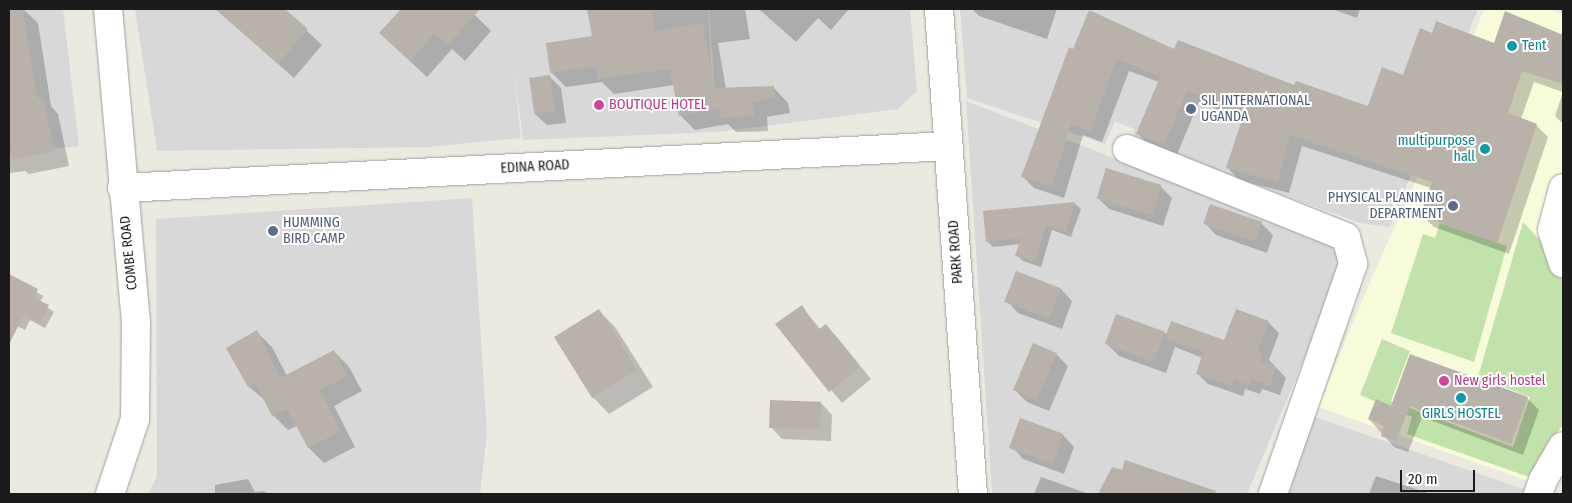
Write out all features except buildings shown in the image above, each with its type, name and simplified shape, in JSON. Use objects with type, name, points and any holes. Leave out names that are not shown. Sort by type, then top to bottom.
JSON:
[{"type":"street","name":"COMBE ROAD","points":[[108,9],[122,188],[136,322],[135,419],[110,494]]},
{"type":"street","name":"PARK ROAD","points":[[939,9],[973,494]]},
{"type":"street","name":"EDINA ROAD","points":[[122,188],[948,146]]},
{"type":"street","points":[[1127,149],[1346,237],[1353,264],[1273,494]]},
{"type":"street","points":[[1563,188],[1552,230],[1563,263]]},
{"type":"street","points":[[1538,494],[1543,480],[1563,446]]},
{"type":"shaded area","points":[[9,9],[63,9],[79,146],[9,154]]},
{"type":"shaded area","points":[[135,9],[708,9],[712,82],[715,95],[709,9],[910,9],[917,91],[898,109],[718,132],[523,140],[514,70],[521,138],[429,147],[157,151]]},
{"type":"shaded area","points":[[960,9],[1478,9],[1390,227],[1360,223],[1134,141],[1134,129],[1115,121],[1105,144],[967,98]]},
{"type":"shaded area","points":[[1484,9],[1548,9],[1563,14],[1563,429],[1531,482],[1318,407],[1372,277],[1428,153]]},
{"type":"shaded area","points":[[966,101],[1336,243],[1344,264],[1247,494],[992,494]]},
{"type":"shaded area","points":[[472,198],[487,434],[480,494],[148,494],[157,477],[156,219]]},
{"type":"shaded area","points":[[1312,416],[1526,490],[1525,494],[1285,494]]},
{"type":"green space","points":[[1523,222],[1563,265],[1563,424],[1529,477],[1407,434],[1412,417],[1360,395],[1382,339],[1410,351],[1391,401],[1513,447],[1530,397],[1478,377]]},
{"type":"green space","points":[[1440,223],[1507,246],[1474,362],[1391,333],[1423,234],[1435,238]]},
{"type":"place","name":"Tent","points":[[1512,46]]},
{"type":"place","name":"BOUTIQUE HOTEL","points":[[599,105]]},
{"type":"place","name":"SIL INTERNATIONAL UGANDA","points":[[1191,109]]},
{"type":"place","name":"multipurpose hall","points":[[1485,149]]},
{"type":"place","name":"PHYSICAL PLANNING DEPARTMENT","points":[[1453,206]]},
{"type":"place","name":"HUMMING BIRD CAMP","points":[[273,231]]},
{"type":"place","name":"New girls hostel","points":[[1444,381]]},
{"type":"place","name":"GIRLS HOSTEL","points":[[1461,398]]}]
